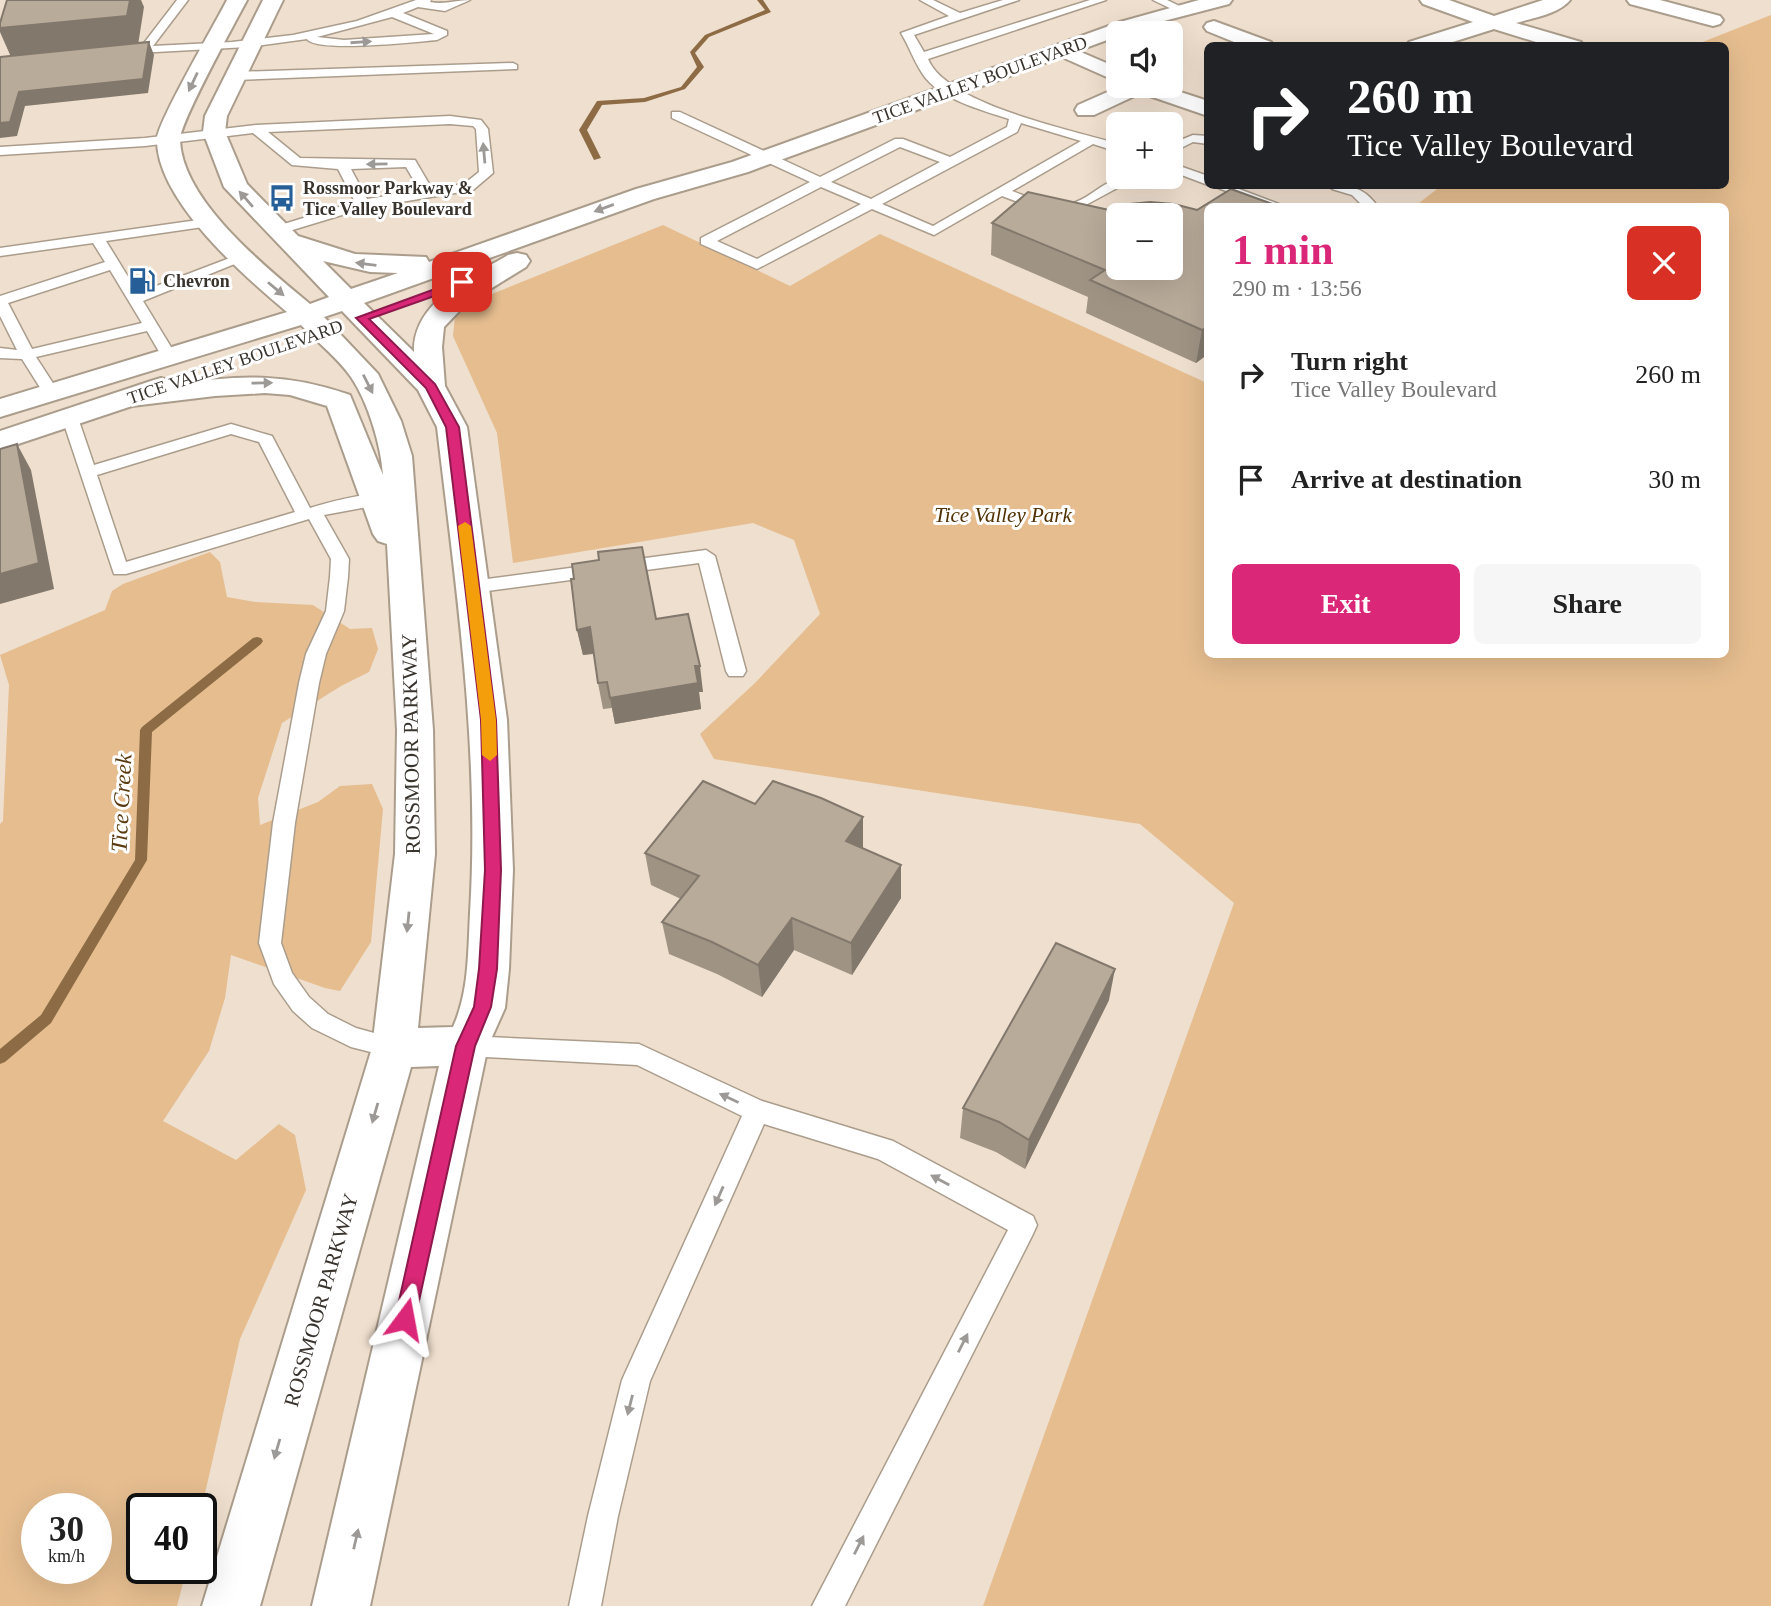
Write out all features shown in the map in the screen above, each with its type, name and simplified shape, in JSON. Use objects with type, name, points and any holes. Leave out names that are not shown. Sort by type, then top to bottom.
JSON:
[{"type":"street","points":[[168,138],[211,46],[237,0]]},
{"type":"street","points":[[274,0],[216,116],[215,132],[236,187],[280,235],[431,386],[452,427],[489,720],[493,870],[488,969],[482,1007],[466,1046],[341,1606]]},
{"type":"street","name":"TICE VALLEY BOULEVARD","points":[[0,408],[52,394],[115,389],[315,323],[511,253],[652,208],[740,167],[950,89],[1127,26],[1222,0]]},
{"type":"street","points":[[1430,0],[1494,23],[1560,42]]},
{"type":"street","points":[[1430,42],[1540,9],[1560,0]]},
{"type":"street","points":[[1637,0],[1713,20]]},
{"type":"street","points":[[1214,27],[1253,42]]},
{"type":"street","points":[[1062,50],[1106,70]]},
{"type":"street","points":[[1086,110],[1113,98]]},
{"type":"street","points":[[1175,98],[1204,108]]},
{"type":"street","name":"ROSSMOOR PARKWAY","points":[[168,138],[175,168],[191,199],[240,259],[315,323],[364,374],[386,421],[397,456],[389,498],[405,583],[415,730],[415,854],[394,1048],[231,1606]]},
{"type":"street","points":[[280,235],[342,261],[388,266],[511,253]]},
{"type":"street","points":[[431,386],[427,359],[429,329],[439,314],[454,300],[511,253]]},
{"type":"street","points":[[115,389],[166,352],[205,336],[243,314],[251,291],[239,264],[240,259]]},
{"type":"street","points":[[115,389],[263,382],[290,384],[324,394],[340,401],[389,498]]},
{"type":"street","name":"TICE VALLEY BOULEVARD","points":[[0,441],[70,418],[115,389]]},
{"type":"street","points":[[394,1048],[466,1046]]},
{"type":"lane","points":[[144,50],[183,0]]},
{"type":"lane","points":[[105,54],[250,44],[395,14],[422,2],[445,8],[465,0]]},
{"type":"lane","points":[[929,2],[947,0]]},
{"type":"lane","points":[[921,57],[1101,0]]},
{"type":"lane","points":[[1158,0],[1184,11]]},
{"type":"lane","points":[[929,2],[959,17]]},
{"type":"lane","points":[[1015,3],[907,33],[928,74],[968,100],[1016,118],[1106,144]]},
{"type":"lane","points":[[1034,12],[1046,18]]},
{"type":"lane","points":[[293,37],[344,43],[437,37],[443,33],[395,14]]},
{"type":"lane","points":[[235,76],[513,67]]},
{"type":"lane","points":[[676,115],[765,158],[934,231],[1093,139]]},
{"type":"lane","points":[[951,162],[899,142],[706,241],[757,265],[871,203],[951,162],[1013,129],[1016,118]]},
{"type":"lane","points":[[0,151],[256,129],[450,120],[477,123],[482,129],[486,173],[468,187],[363,204],[280,235]]},
{"type":"lane","points":[[256,129],[297,162],[410,163],[428,194]]},
{"type":"lane","points":[[1183,141],[1204,139]]},
{"type":"lane","points":[[343,164],[363,204]]},
{"type":"lane","points":[[1183,172],[1204,179]]},
{"type":"lane","points":[[1000,191],[1036,205],[1071,209],[1106,189]]},
{"type":"lane","points":[[1229,189],[1268,203]]},
{"type":"lane","points":[[1347,189],[1357,192],[1367,203]]},
{"type":"lane","points":[[0,251],[212,222]]},
{"type":"lane","points":[[97,238],[166,352]]},
{"type":"lane","points":[[135,299],[240,259]]},
{"type":"lane","points":[[52,394],[27,355],[0,301],[113,264]]},
{"type":"lane","points":[[0,353],[27,355],[151,326]]},
{"type":"lane","points":[[70,418],[120,570],[337,505],[389,498]]},
{"type":"lane","points":[[88,472],[231,429],[267,439],[340,559],[335,611],[316,654],[309,683],[284,823],[270,943],[282,977],[301,1004],[320,1021],[351,1037],[394,1048]]},
{"type":"lane","points":[[472,587],[706,556],[736,671]]},
{"type":"lane","points":[[466,1046],[639,1055],[757,1111],[884,1149],[1024,1225],[828,1606]]},
{"type":"lane","points":[[585,1606],[603,1516],[636,1380],[757,1111]]},
{"type":"green space","name":"Tice Valley Park","points":[[1771,15],[1771,1606],[983,1606],[1234,903],[1140,824],[714,759],[700,734],[755,683],[820,614],[794,540],[753,523],[513,563],[497,433],[453,336],[455,317],[487,296],[663,225],[790,286],[880,234],[1204,382],[1204,658],[1729,658],[1729,203],[1419,203],[1437,189],[1729,189],[1729,42],[1703,42]]},
{"type":"green space","points":[[210,552],[220,562],[227,597],[255,602],[313,605],[350,629],[372,628],[378,649],[369,672],[282,723],[258,798],[260,825],[318,802],[340,786],[372,784],[383,809],[371,942],[340,991],[231,955],[225,998],[209,1051],[163,1121],[236,1160],[279,1124],[295,1135],[306,1190],[240,1339],[205,1493],[126,1493],[126,1584],[183,1584],[177,1606],[0,1606],[0,824],[3,821],[9,685],[0,655],[105,610],[112,591],[123,584]]},
{"type":"building","points":[[7,0],[130,0],[127,16],[0,28]]},
{"type":"building","points":[[149,42],[143,79],[19,92],[10,122],[0,123],[0,57]]},
{"type":"building","points":[[1231,189],[1270,203],[1208,203]]},
{"type":"building","points":[[1028,192],[1106,209],[1106,280],[1183,280],[1183,206],[1197,210],[1204,206],[1204,329],[1090,280],[1105,270],[992,223]]},
{"type":"building","points":[[17,444],[39,563],[0,574],[0,449]]},
{"type":"building","points":[[642,547],[656,619],[688,614],[700,666],[695,666],[698,683],[610,698],[607,682],[598,683],[590,627],[577,630],[571,579],[574,579],[572,564],[599,560],[598,552]]},
{"type":"building","points":[[703,781],[755,804],[773,781],[863,817],[846,841],[901,865],[851,943],[792,918],[758,965],[712,942],[662,922],[699,876],[645,853]]},
{"type":"building","points":[[1056,943],[1115,969],[1029,1140],[999,1122],[963,1108]]},
{"type":"waterway","name":"Tice Creek","points":[[597,158],[583,130],[600,103],[645,100],[683,88],[701,67],[692,53],[707,36],[769,11],[760,0]]},
{"type":"waterway","name":"Tice Creek","points":[[0,1058],[46,1019],[141,860],[146,730],[257,641]]},
{"type":"slow traffic","points":[[465,526],[489,720],[490,755]]},
{"type":"place","name":"Rossmoor Parkway & Tice Valley Boulevard","points":[[282,198]]},
{"type":"place","name":"Chevron","points":[[142,281]]},
{"type":"route","points":[[405,1319],[466,1046],[482,1007],[488,969],[493,870],[489,720],[452,427],[431,386],[362,318],[462,282]]}]
